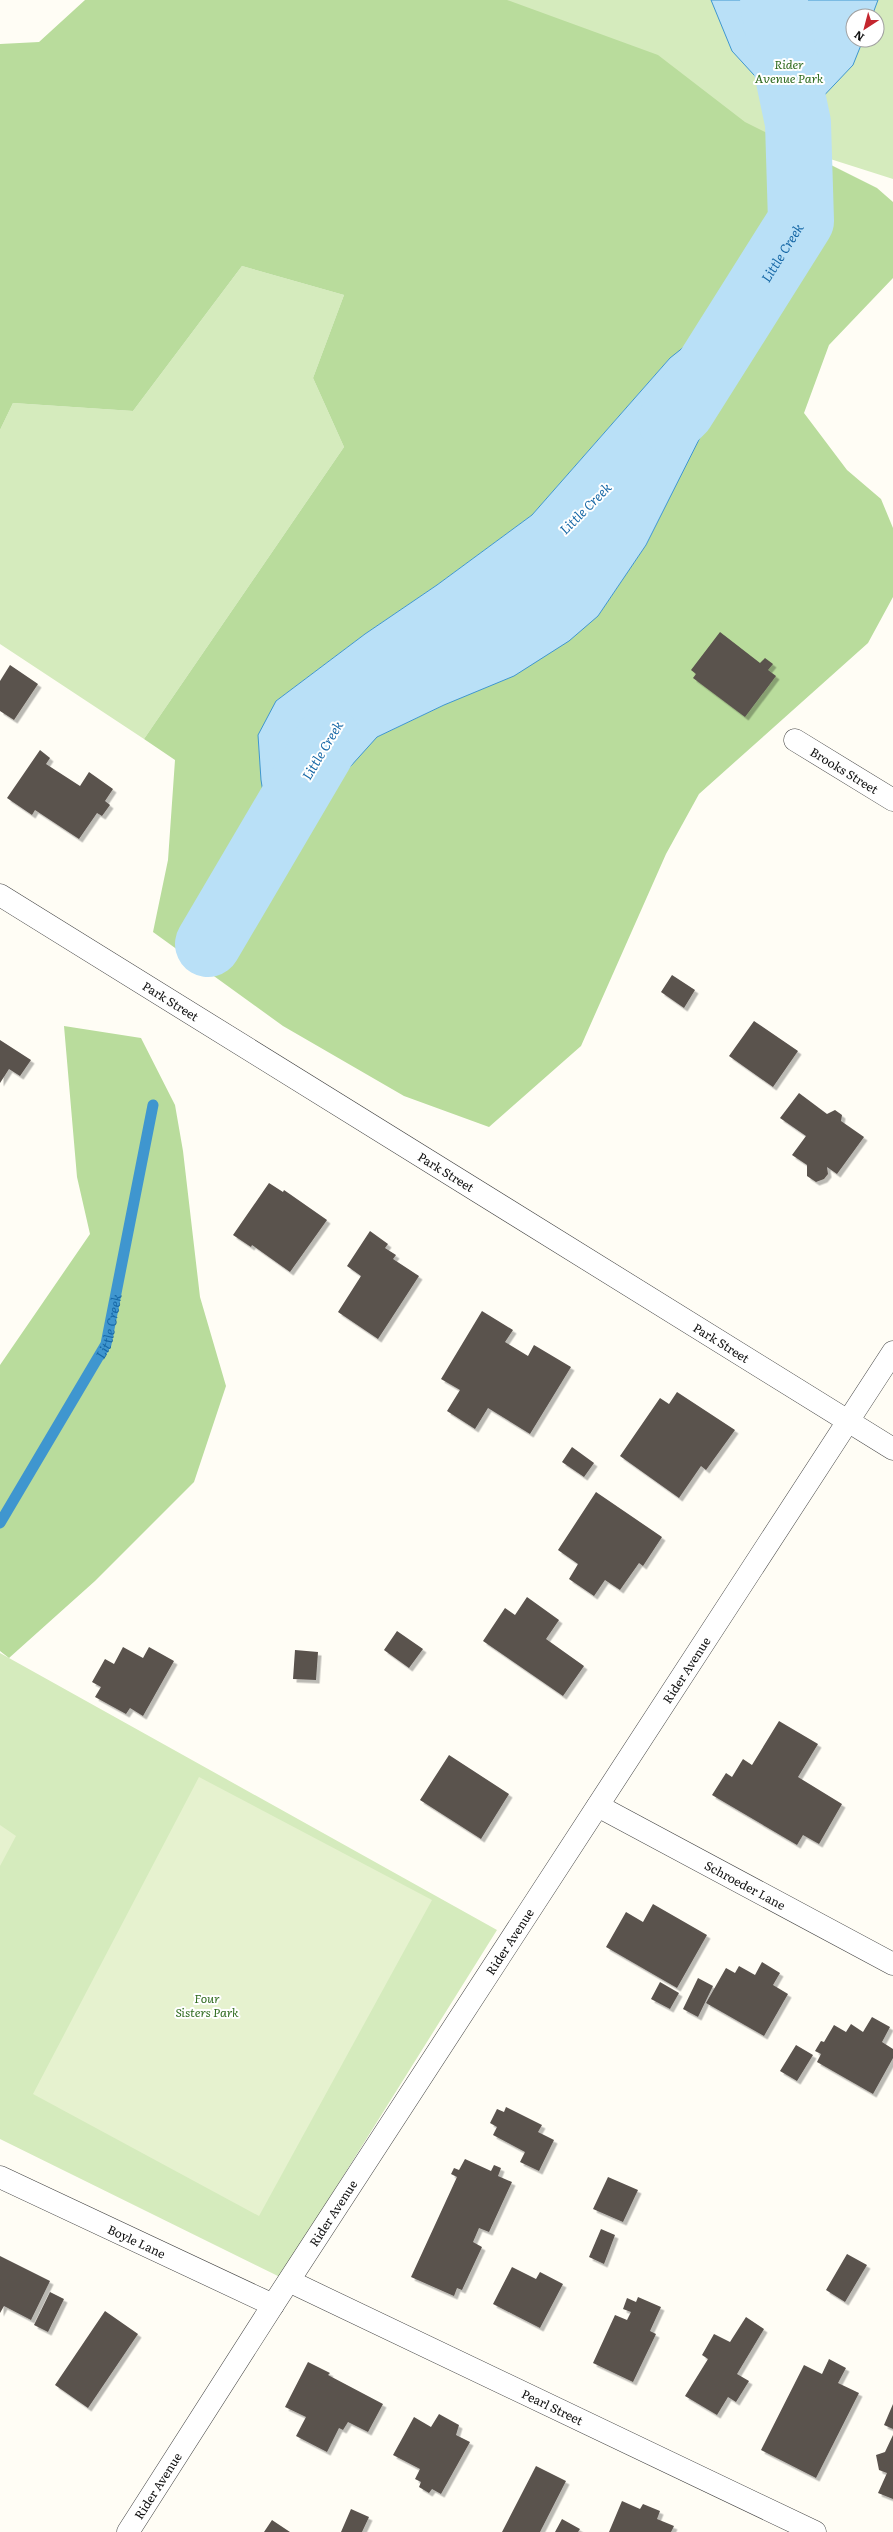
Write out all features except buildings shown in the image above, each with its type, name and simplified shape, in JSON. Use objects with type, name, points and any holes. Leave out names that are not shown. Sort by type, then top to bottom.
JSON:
[{"type":"street","name":"Brooks Street","points":[[795,740],[893,800]]},
{"type":"street","name":"Park Street","points":[[0,895],[893,1449]]},
{"type":"street","name":"Rider Avenue","points":[[128,2532],[273,2304],[893,1352]]},
{"type":"street","name":"Schroeder Lane","points":[[598,1806],[893,1964]]},
{"type":"street","name":"Boyle Lane","points":[[0,2177],[273,2304]]},
{"type":"street","name":"Pearl Street","points":[[289,2281],[815,2532]]},
{"type":"green space","points":[[85,0],[507,0],[658,55],[745,122],[877,188],[893,202],[893,278],[829,345],[804,413],[847,470],[881,499],[893,528],[893,597],[868,643],[699,794],[666,854],[581,1046],[489,1127],[404,1096],[283,1026],[153,932],[168,860],[175,760],[144,739],[344,447],[313,378],[344,295],[242,266],[133,411],[13,403],[0,430],[0,44],[39,42]],"holes":[[[670,358],[731,375],[646,545],[598,616],[444,705],[377,737],[276,701],[365,634],[437,585],[532,515]]]},
{"type":"green space","name":"Rider Avenue Park","points":[[471,0],[893,0],[893,179],[733,128]]},
{"type":"green space","points":[[242,266],[344,295],[313,378],[344,447],[144,739],[0,644],[0,430],[13,403],[133,411]]},
{"type":"green space","points":[[64,1026],[141,1038],[175,1105],[183,1151],[200,1297],[226,1386],[194,1482],[95,1581],[9,1658],[0,1651],[0,1365],[90,1234],[77,1177]]},
{"type":"green space","name":"Four Sisters Park","points":[[0,1653],[497,1930],[280,2277],[0,2139]]},
{"type":"green space","points":[[199,1777],[432,1900],[259,2216],[33,2094]]},
{"type":"green space","points":[[0,1825],[16,1836],[0,1866]]},
{"type":"water","points":[[711,0],[878,0],[875,8],[845,8],[845,48],[860,48],[853,65],[798,123],[732,51]]},
{"type":"water","points":[[714,323],[732,374],[646,545],[598,616],[569,641],[514,676],[444,705],[377,737],[296,827],[266,811],[261,780],[258,735],[276,701],[365,634],[437,585],[532,515],[670,358]]},
{"type":"waterway","name":"Little Creek","points":[[671,421],[682,410],[801,221],[798,123],[773,4],[775,0]]},
{"type":"waterway","name":"Little Creek","points":[[208,944],[328,740]]},
{"type":"waterway","name":"Little Creek","points":[[0,1523],[106,1344],[153,1105]]}]
